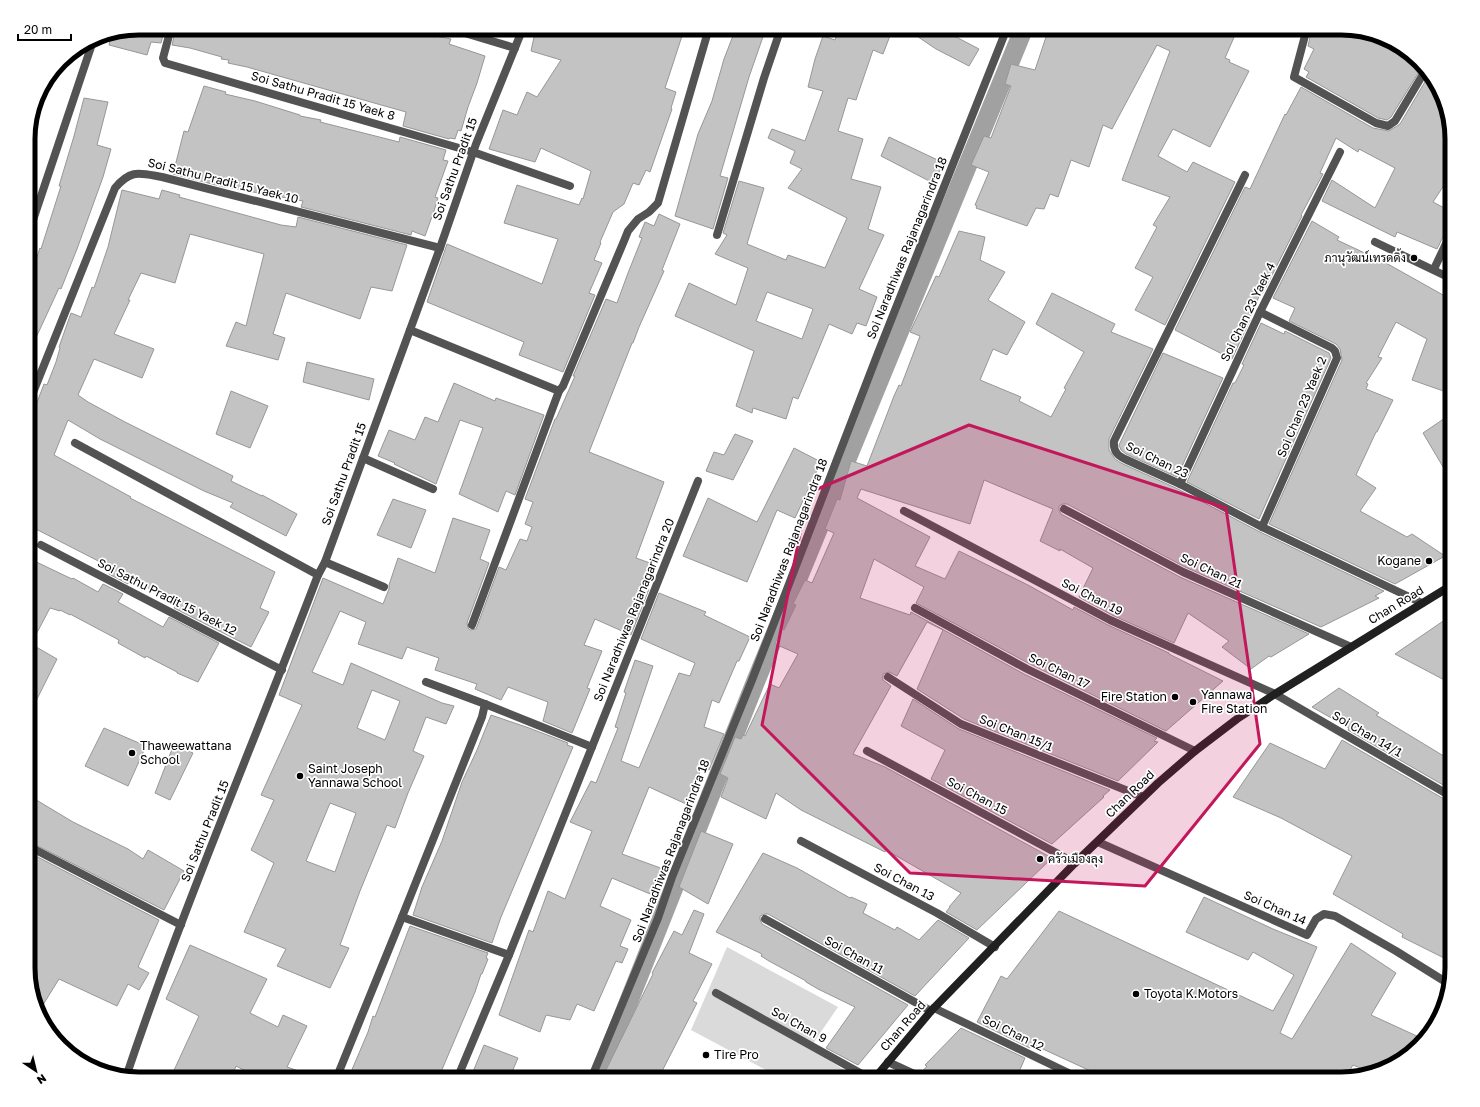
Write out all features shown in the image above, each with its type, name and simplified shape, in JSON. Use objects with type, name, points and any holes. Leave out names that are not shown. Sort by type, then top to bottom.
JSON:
[{"type":"main road","name":"Chan Road","points":[[880,1072],[933,1010],[1075,862],[1098,842],[1143,797],[1195,751],[1236,719],[1445,589]]},
{"type":"street","name":"Soi Sathu Pradit 15 Yaek 8","points":[[169,35],[163,58],[165,63],[473,152],[570,186]]},
{"type":"street","points":[[471,35],[515,48]]},
{"type":"street","name":"Soi Sathu Pradit 15","points":[[128,1071],[181,925],[318,575],[325,562],[440,248],[473,152],[520,35]]},
{"type":"street","points":[[472,625],[559,390],[563,386],[628,231],[638,219],[649,212],[658,203],[707,35]]},
{"type":"street","points":[[717,235],[778,35]]},
{"type":"street","name":"Soi Naradhiwas Rajanagarindra 18","points":[[594,1072],[658,918],[672,877],[752,680],[878,353],[1004,35]]},
{"type":"street","points":[[1305,35],[1294,77],[1376,123],[1388,126],[1395,121],[1423,75]]},
{"type":"street","points":[[35,214],[91,47]]},
{"type":"street","name":"Soi Chan 23 Yaek 4","points":[[1180,484],[1260,312],[1340,152]]},
{"type":"street","name":"Soi Sathu Pradit 15 Yaek 10","points":[[35,387],[114,188],[122,178],[133,173],[162,177],[440,248]]},
{"type":"street","name":"Soi Chan 23","points":[[1245,175],[1114,441],[1113,447],[1115,452],[1120,456],[1180,484],[1262,527],[1422,603]]},
{"type":"street","points":[[1375,242],[1445,275]]},
{"type":"street","points":[[1434,269],[1445,246]]},
{"type":"street","name":"Soi Chan 23 Yaek 2","points":[[1260,312],[1332,348],[1335,351],[1337,358],[1262,527]]},
{"type":"street","points":[[410,330],[559,390]]},
{"type":"street","points":[[74,443],[318,575]]},
{"type":"street","points":[[363,458],[433,489]]},
{"type":"street","name":"Soi Naradhiwas Rajanagarindra 20","points":[[460,1072],[509,955],[698,481]]},
{"type":"street","name":"Soi Chan 21","points":[[1064,509],[1183,572],[1351,647]]},
{"type":"street","name":"Soi Chan 19","points":[[904,511],[1110,620],[1275,694]]},
{"type":"street","name":"Soi Sathu Pradit 15 Yaek 12","points":[[41,545],[282,670]]},
{"type":"street","points":[[325,562],[384,587]]},
{"type":"street","name":"Soi Chan 17","points":[[915,608],[1027,669],[1195,751]]},
{"type":"street","name":"Soi Chan 15/1","points":[[888,677],[961,724],[1143,797]]},
{"type":"street","points":[[426,682],[592,747]]},
{"type":"street","name":"Soi Chan 14/1","points":[[1275,694],[1445,793]]},
{"type":"street","points":[[339,1072],[482,717],[485,704]]},
{"type":"street","name":"Soi Chan 15","points":[[867,751],[1075,862]]},
{"type":"street","name":"Soi Chan 13","points":[[801,841],[937,913],[995,947]]},
{"type":"street","name":"Soi Chan 14","points":[[1098,842],[1307,935],[1316,919],[1324,914],[1335,916],[1444,981]]},
{"type":"street","points":[[35,850],[181,925]]},
{"type":"street","points":[[402,916],[509,955]]},
{"type":"street","name":"Soi Chan 11","points":[[765,919],[933,1010]]},
{"type":"street","name":"Soi Chan 9","points":[[716,993],[858,1072]]},
{"type":"street","name":"Soi Chan 12","points":[[933,1010],[1066,1072]]},
{"type":"street","points":[[888,1062],[910,1072]]},
{"type":"highlighted area","points":[[969,425],[1226,508],[1260,744],[1145,886],[910,873],[762,725],[808,493]]},
{"type":"shaded area","points":[[727,947],[838,1007],[810,1048],[847,1072],[770,1072],[691,1030]]},
{"type":"building","points":[[132,35],[163,35],[161,43],[151,42],[147,55],[109,45],[110,40],[118,37]]},
{"type":"building","points":[[174,35],[255,35],[263,37],[264,35],[428,35],[451,39],[449,44],[485,56],[461,131],[458,130],[455,139],[449,139],[403,126],[406,112],[228,63],[229,60],[221,59],[222,57],[190,48],[172,45]]},
{"type":"building","points":[[534,35],[682,36],[665,88],[676,92],[671,108],[672,109],[650,172],[646,170],[639,185],[633,183],[624,204],[613,212],[594,260],[602,263],[589,293],[595,295],[563,372],[519,355],[524,342],[427,302],[447,244],[542,284],[558,239],[504,223],[517,185],[579,205],[582,198],[583,199],[591,171],[541,148],[535,162],[489,149],[503,110],[517,115],[527,92],[537,97],[561,60],[531,51]]},
{"type":"building","points":[[733,35],[764,35],[749,77],[720,176],[728,178],[713,229],[675,216],[698,134],[712,101],[724,59]]},
{"type":"building","points":[[837,35],[890,35],[883,54],[873,50],[856,100],[848,98],[838,131],[863,139],[851,179],[881,187],[868,229],[884,235],[859,289],[877,297],[866,326],[857,323],[852,334],[829,324],[798,399],[793,397],[786,419],[753,408],[752,413],[736,406],[754,351],[675,316],[689,283],[736,305],[748,268],[715,254],[727,235],[723,233],[739,181],[764,188],[747,244],[786,260],[788,255],[825,268],[847,218],[788,188],[802,169],[790,163],[795,151],[768,138],[772,129],[805,141],[823,91],[808,87],[823,36],[835,40]],"holes":[[[767,292],[813,309],[802,339],[756,321]]]},
{"type":"building","points":[[915,35],[952,35],[979,49],[969,66],[936,49]]},
{"type":"building","points":[[1047,35],[1235,35],[1225,58],[1230,60],[1229,62],[1249,71],[1210,147],[1173,129],[1158,156],[1187,172],[1193,162],[1235,182],[1165,325],[1135,310],[1153,277],[1135,268],[1157,227],[1153,225],[1170,197],[1122,180],[1170,51],[1157,45],[1112,129],[1103,125],[1089,167],[1071,160],[1058,197],[1050,194],[1044,209],[1036,208],[1027,226],[976,208],[977,206],[975,205],[989,172],[971,165],[984,136],[991,138],[1011,86],[1005,84],[1011,64],[1035,70]]},
{"type":"building","points":[[1310,35],[1362,37],[1399,52],[1420,71],[1391,117],[1387,120],[1378,118],[1306,77],[1309,72],[1304,69],[1314,49],[1308,46]]},
{"type":"building","points":[[1426,80],[1439,105],[1445,132],[1445,184],[1433,202],[1445,208],[1445,233],[1437,249],[1397,232],[1395,237],[1322,201],[1332,180],[1375,208],[1395,168],[1359,149],[1358,152],[1336,138],[1320,173],[1323,174],[1263,293],[1261,292],[1232,359],[1175,330],[1245,187],[1250,189],[1285,114],[1286,115],[1301,87],[1373,128],[1389,131],[1400,124]]},
{"type":"building","points":[[204,86],[226,92],[225,94],[255,101],[300,116],[321,120],[320,122],[399,142],[400,137],[446,150],[443,160],[448,161],[435,197],[438,198],[425,236],[412,231],[411,235],[301,207],[303,201],[220,186],[173,174],[184,131],[188,132]]},
{"type":"building","points":[[84,98],[108,102],[97,145],[111,149],[103,177],[61,289],[59,288],[35,340],[35,263],[40,248],[41,249],[61,186],[59,186]]},
{"type":"building","points":[[889,137],[944,163],[933,183],[881,156]]},
{"type":"building","points":[[122,190],[159,199],[162,190],[180,195],[179,197],[281,225],[296,227],[298,217],[407,245],[392,291],[371,287],[360,319],[286,293],[273,334],[285,338],[278,360],[226,346],[236,322],[246,326],[264,254],[190,234],[175,283],[141,273],[114,334],[154,349],[142,378],[94,359],[78,395],[125,422],[233,476],[231,481],[262,495],[297,514],[286,536],[230,507],[233,503],[204,491],[100,439],[68,420],[54,455],[131,497],[130,498],[275,572],[260,608],[269,612],[251,647],[174,608],[177,603],[131,579],[128,584],[109,574],[112,568],[35,529],[35,408],[44,384],[47,385],[56,362],[59,347],[71,313],[81,317],[92,287],[94,288],[108,247]]},
{"type":"building","points":[[659,214],[680,224],[662,270],[664,271],[632,343],[589,452],[664,482],[636,558],[650,563],[640,586],[649,589],[631,635],[595,619],[584,645],[602,651],[587,688],[590,689],[572,733],[543,721],[548,702],[508,687],[501,700],[475,689],[477,684],[435,670],[439,658],[407,647],[402,659],[358,644],[366,622],[340,611],[312,672],[343,685],[351,663],[442,703],[454,706],[446,724],[426,717],[413,751],[424,756],[395,828],[387,825],[360,891],[340,945],[349,948],[330,988],[277,966],[286,949],[244,932],[274,863],[251,850],[274,800],[261,795],[302,705],[279,695],[323,578],[383,604],[398,558],[435,573],[453,518],[490,530],[480,559],[489,563],[467,623],[470,630],[476,629],[499,567],[506,570],[520,539],[527,541],[532,527],[525,524],[533,502],[525,499],[555,419],[575,376],[573,376],[606,299],[617,303],[642,238],[639,237],[645,222],[654,226]],"holes":[[[372,690],[400,701],[385,740],[357,728]],[[330,803],[356,813],[335,872],[306,861]]]},
{"type":"building","points":[[1312,221],[1339,237],[1337,240],[1386,263],[1445,296],[1445,392],[1412,380],[1427,339],[1396,322],[1378,357],[1382,358],[1366,383],[1368,384],[1366,389],[1393,400],[1356,475],[1376,488],[1360,511],[1407,537],[1412,534],[1445,556],[1395,584],[1269,524],[1342,360],[1340,349],[1336,344],[1289,321],[1295,308],[1273,298]]},
{"type":"building","points":[[959,231],[985,237],[980,260],[1005,272],[988,300],[1025,322],[1007,355],[993,349],[980,380],[1021,397],[1019,401],[1051,417],[1066,389],[1064,388],[1084,352],[1036,324],[1052,293],[1115,324],[1111,332],[1153,349],[1109,439],[1109,450],[1115,459],[1178,489],[1260,532],[1384,591],[1375,596],[1379,598],[1321,627],[1185,567],[1067,504],[1059,506],[1061,514],[1180,577],[1309,634],[1271,657],[1269,656],[1251,669],[1222,647],[1229,641],[1188,613],[1174,643],[1112,615],[1079,597],[1093,568],[1060,549],[1060,551],[1040,541],[1053,509],[984,480],[970,524],[861,489],[857,498],[930,537],[915,566],[945,579],[959,551],[1028,585],[1073,610],[1074,607],[1223,681],[1166,731],[1030,664],[916,603],[924,587],[874,559],[860,598],[910,615],[911,612],[1024,674],[1157,738],[1154,741],[1158,742],[1118,781],[964,719],[917,689],[943,630],[927,622],[897,676],[889,672],[883,674],[883,680],[891,686],[853,754],[885,767],[1052,858],[977,930],[946,912],[961,893],[886,850],[885,852],[801,810],[776,793],[766,819],[721,797],[728,778],[720,774],[735,737],[741,739],[743,735],[745,736],[770,684],[779,688],[798,654],[775,644],[781,628],[784,630],[796,605],[793,604],[805,580],[812,583],[834,533],[825,529],[837,499],[840,500],[851,461],[867,466],[894,396],[899,385],[901,386],[920,336],[910,332],[936,276],[939,277]]},
{"type":"building","points":[[1261,323],[1284,334],[1285,331],[1329,353],[1331,358],[1259,519],[1187,482],[1233,383],[1235,383],[1244,365],[1242,364]]},
{"type":"building","points":[[1163,353],[1223,378],[1177,477],[1126,454],[1121,450],[1119,445]]},
{"type":"building","points":[[307,362],[374,379],[369,400],[303,382]]},
{"type":"building","points":[[454,383],[495,401],[496,398],[544,415],[515,495],[506,491],[498,512],[459,494],[483,428],[460,420],[436,484],[378,456],[389,430],[415,440],[425,417],[438,422]]},
{"type":"building","points":[[231,391],[268,406],[250,448],[216,434]]},
{"type":"building","points":[[1445,418],[1445,470],[1423,433]]},
{"type":"building","points":[[735,434],[753,441],[733,480],[706,471],[714,452],[724,455]]},
{"type":"building","points":[[794,448],[821,462],[795,518],[777,510],[747,582],[683,556],[708,498],[757,522]]},
{"type":"building","points":[[393,499],[426,510],[411,548],[377,535]]},
{"type":"building","points":[[35,561],[72,579],[73,578],[98,592],[103,584],[123,594],[118,602],[163,627],[169,617],[219,643],[198,682],[177,673],[146,656],[145,658],[118,643],[119,640],[70,614],[50,608],[35,636]]},
{"type":"building","points":[[659,593],[706,612],[704,615],[750,637],[739,661],[737,661],[719,703],[712,700],[704,727],[724,734],[709,770],[702,767],[686,804],[649,787],[622,854],[666,870],[655,896],[612,878],[600,906],[631,920],[620,946],[628,949],[622,963],[616,961],[594,1011],[577,1004],[570,1020],[546,1015],[540,1032],[499,1015],[529,930],[533,932],[548,891],[565,899],[592,831],[570,822],[591,781],[596,783],[618,728],[615,727],[626,693],[624,692],[635,660],[653,666],[621,761],[639,768],[679,673],[690,676],[695,663],[641,639]]},
{"type":"building","points":[[1445,620],[1445,680],[1395,654]]},
{"type":"building","points":[[35,646],[57,659],[35,703]]},
{"type":"building","points":[[1339,688],[1379,713],[1376,715],[1445,757],[1445,786],[1348,730],[1349,728],[1312,707]]},
{"type":"building","points":[[913,699],[959,729],[1110,790],[1052,844],[931,779],[945,750],[901,726]]},
{"type":"building","points":[[491,715],[568,743],[567,745],[573,747],[501,917],[492,943],[413,915],[422,887],[442,841],[462,782]]},
{"type":"building","points":[[104,728],[146,746],[128,786],[85,766]]},
{"type":"building","points":[[1342,740],[1445,799],[1445,958],[1402,937],[1403,934],[1333,894],[1352,856],[1281,818],[1233,797],[1270,743],[1325,769]]},
{"type":"building","points":[[174,744],[193,753],[170,800],[155,793]]},
{"type":"building","points":[[35,799],[73,822],[128,849],[143,859],[148,850],[184,871],[164,910],[35,845]]},
{"type":"building","points":[[701,831],[733,844],[708,904],[679,887]]},
{"type":"building","points":[[763,853],[797,868],[850,898],[851,897],[867,904],[863,913],[895,930],[897,927],[919,940],[938,920],[969,938],[915,996],[768,914],[760,916],[762,924],[908,1005],[858,1065],[826,1048],[855,1007],[818,989],[761,956],[762,954],[716,932]]},
{"type":"building","points":[[35,856],[159,920],[138,967],[149,973],[139,990],[128,984],[117,1006],[59,979],[42,1006],[37,989],[35,975]]},
{"type":"building","points":[[1204,897],[1273,929],[1317,947],[1280,1033],[1292,1039],[1351,943],[1396,973],[1371,1015],[1419,1037],[1399,1055],[1387,1061],[1364,1069],[1353,1065],[1348,1072],[1093,1072],[1032,1044],[1030,1048],[977,1022],[1001,976],[1007,979],[1059,911],[1273,1011],[1294,975],[1253,952],[1248,960],[1186,932]]},
{"type":"building","points":[[694,910],[704,914],[689,953],[712,964],[693,1001],[697,1003],[662,1072],[610,1072],[606,1070],[653,974],[652,973],[674,931],[682,935]]},
{"type":"building","points":[[410,926],[488,953],[486,958],[488,959],[475,992],[441,1072],[351,1072],[368,1032],[373,1016],[375,1017]]},
{"type":"building","points":[[190,945],[267,979],[250,1013],[278,1027],[283,1015],[307,1026],[287,1067],[302,1072],[248,1072],[236,1066],[234,1072],[173,1072],[199,1016],[166,999]]},
{"type":"building","points":[[961,1028],[1025,1058],[1019,1072],[922,1072],[927,1066],[925,1065]]},
{"type":"building","points":[[484,1045],[518,1058],[512,1072],[473,1072]]},
{"type":"waterway","points":[[601,1072],[755,683],[1021,35]]},
{"type":"place","name":"ภานุวัฒน์เทรดดิ้ง","points":[[1414,258]]},
{"type":"place","name":"Kogane","points":[[1429,561]]},
{"type":"place","name":"Fire Station","points":[[1175,697]]},
{"type":"place","name":"Yannawa Fire Station","points":[[1193,702]]},
{"type":"place","name":"Thaweewattana School","points":[[132,753]]},
{"type":"place","name":"Saint Joseph Yannawa School","points":[[300,776]]},
{"type":"place","name":"ครัวเมืองลุง","points":[[1040,859]]},
{"type":"place","name":"Toyota K.Motors","points":[[1136,994]]},
{"type":"place","name":"Tire Pro","points":[[706,1055]]}]
